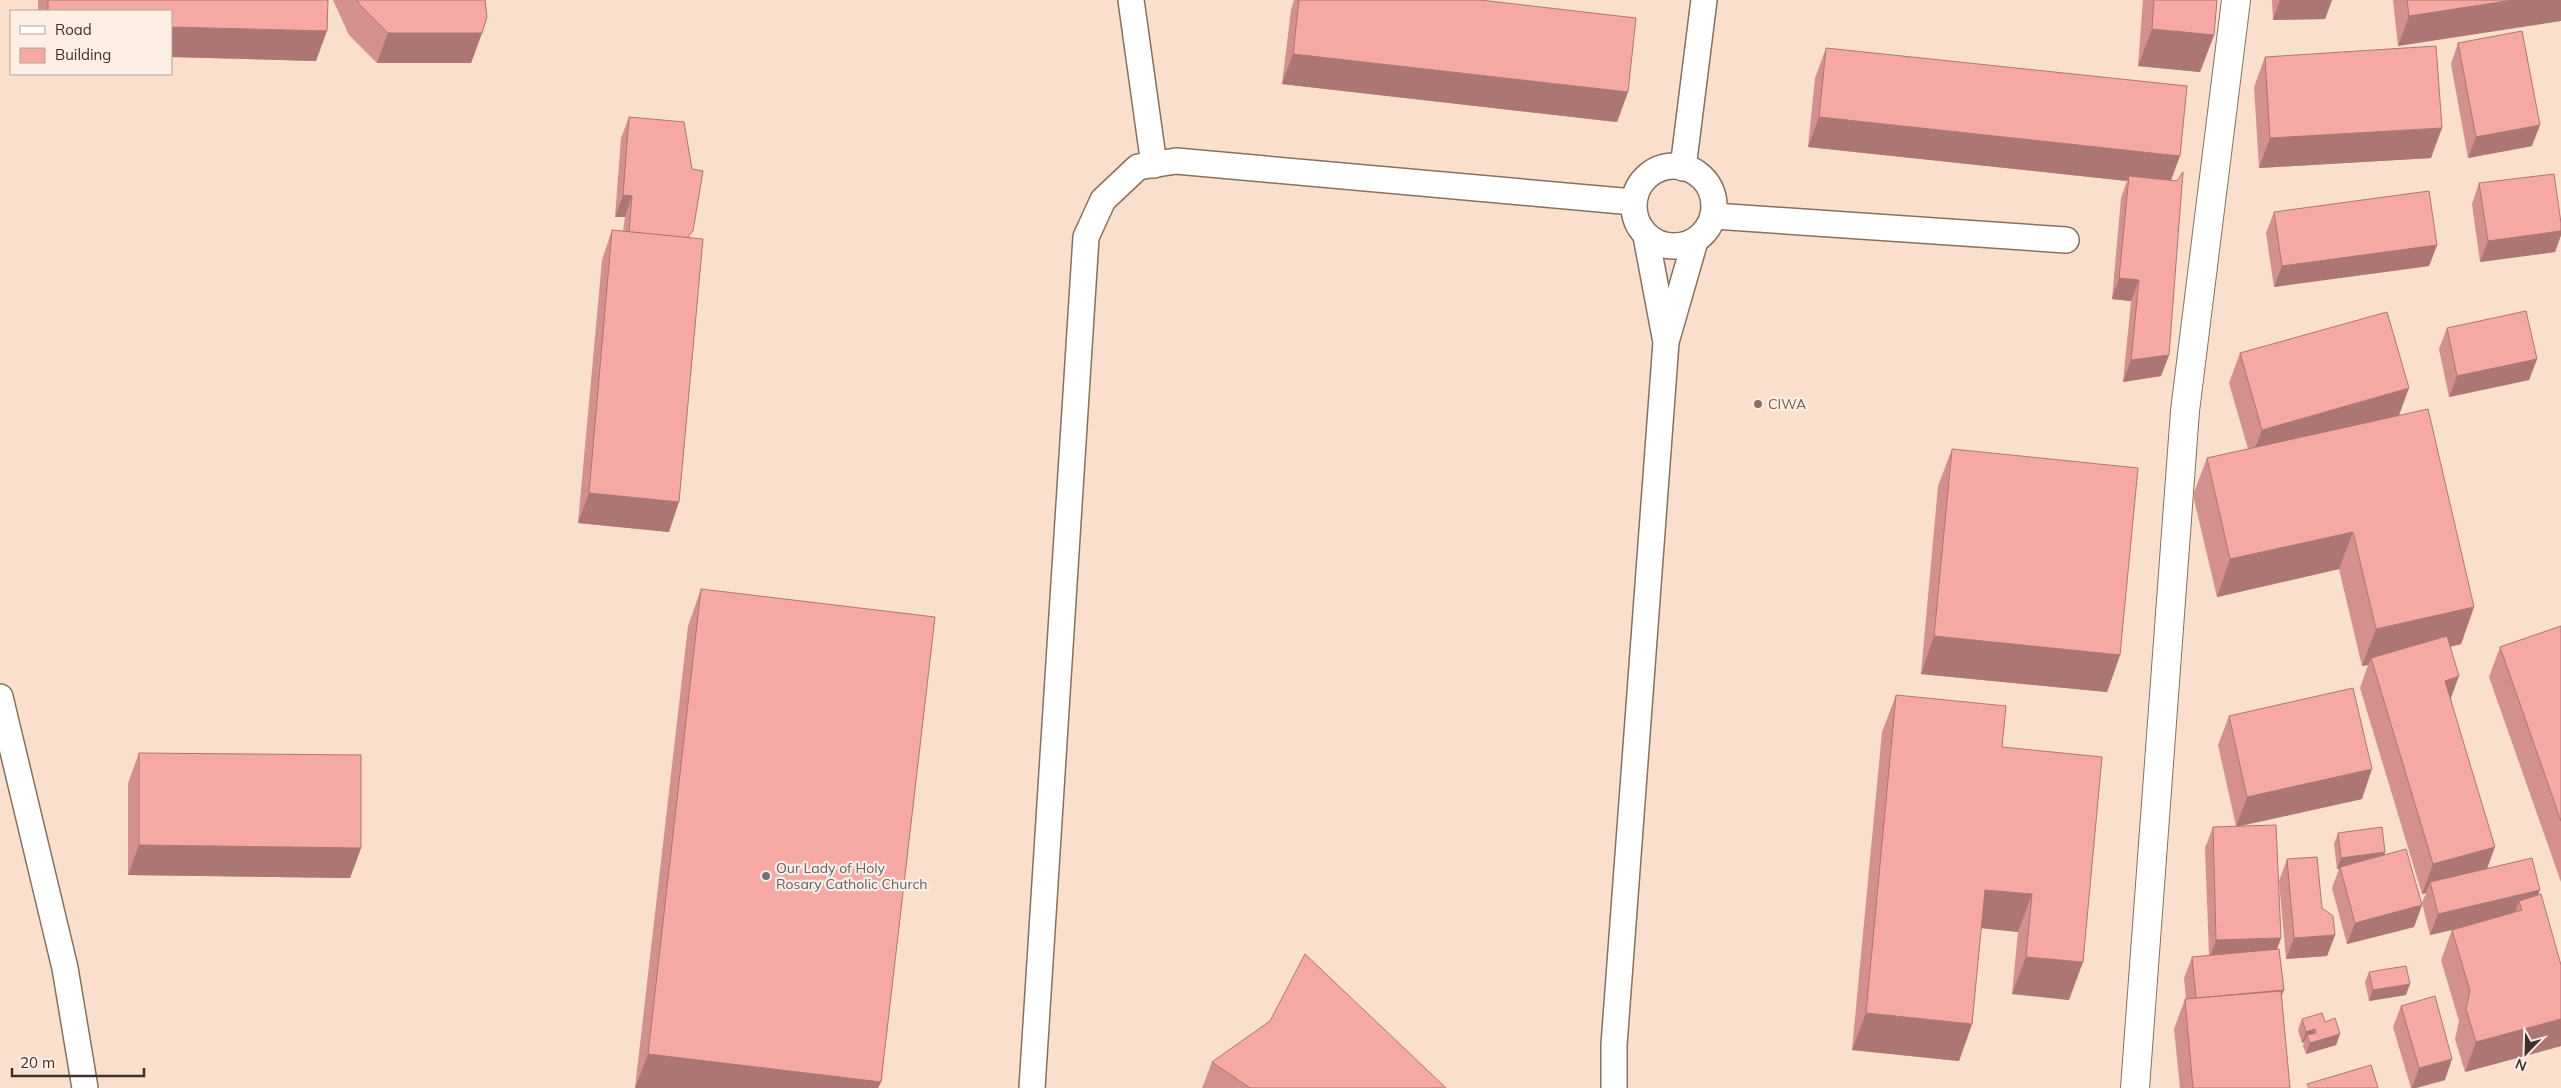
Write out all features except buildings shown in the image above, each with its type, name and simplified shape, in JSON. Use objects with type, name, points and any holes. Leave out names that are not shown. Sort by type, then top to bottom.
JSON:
[{"type":"street","points":[[2135,1088],[2185,411],[2236,0]]},
{"type":"lane","points":[[1131,0],[1154,164]]},
{"type":"lane","points":[[1683,168],[1704,0]]},
{"type":"lane","points":[[1032,1088],[1086,237],[1103,200],[1138,168],[1176,160],[1633,202]]},
{"type":"lane","points":[[1646,236],[1655,242],[1686,246],[1704,235],[1714,216],[1714,205],[1709,185],[1698,174],[1683,168],[1662,167],[1652,172],[1638,187],[1633,202],[1635,218],[1646,236],[1666,342]]},
{"type":"lane","points":[[1714,216],[2066,240]]},
{"type":"lane","points":[[1614,1088],[1616,1026],[1666,342],[1695,241]]},
{"type":"lane","points":[[0,697],[64,968],[85,1088]]},
{"type":"place","name":"CIWA","points":[[1758,404]]},
{"type":"place","name":"Our Lady of Holy Rosary Catholic Church","points":[[766,876]]}]
